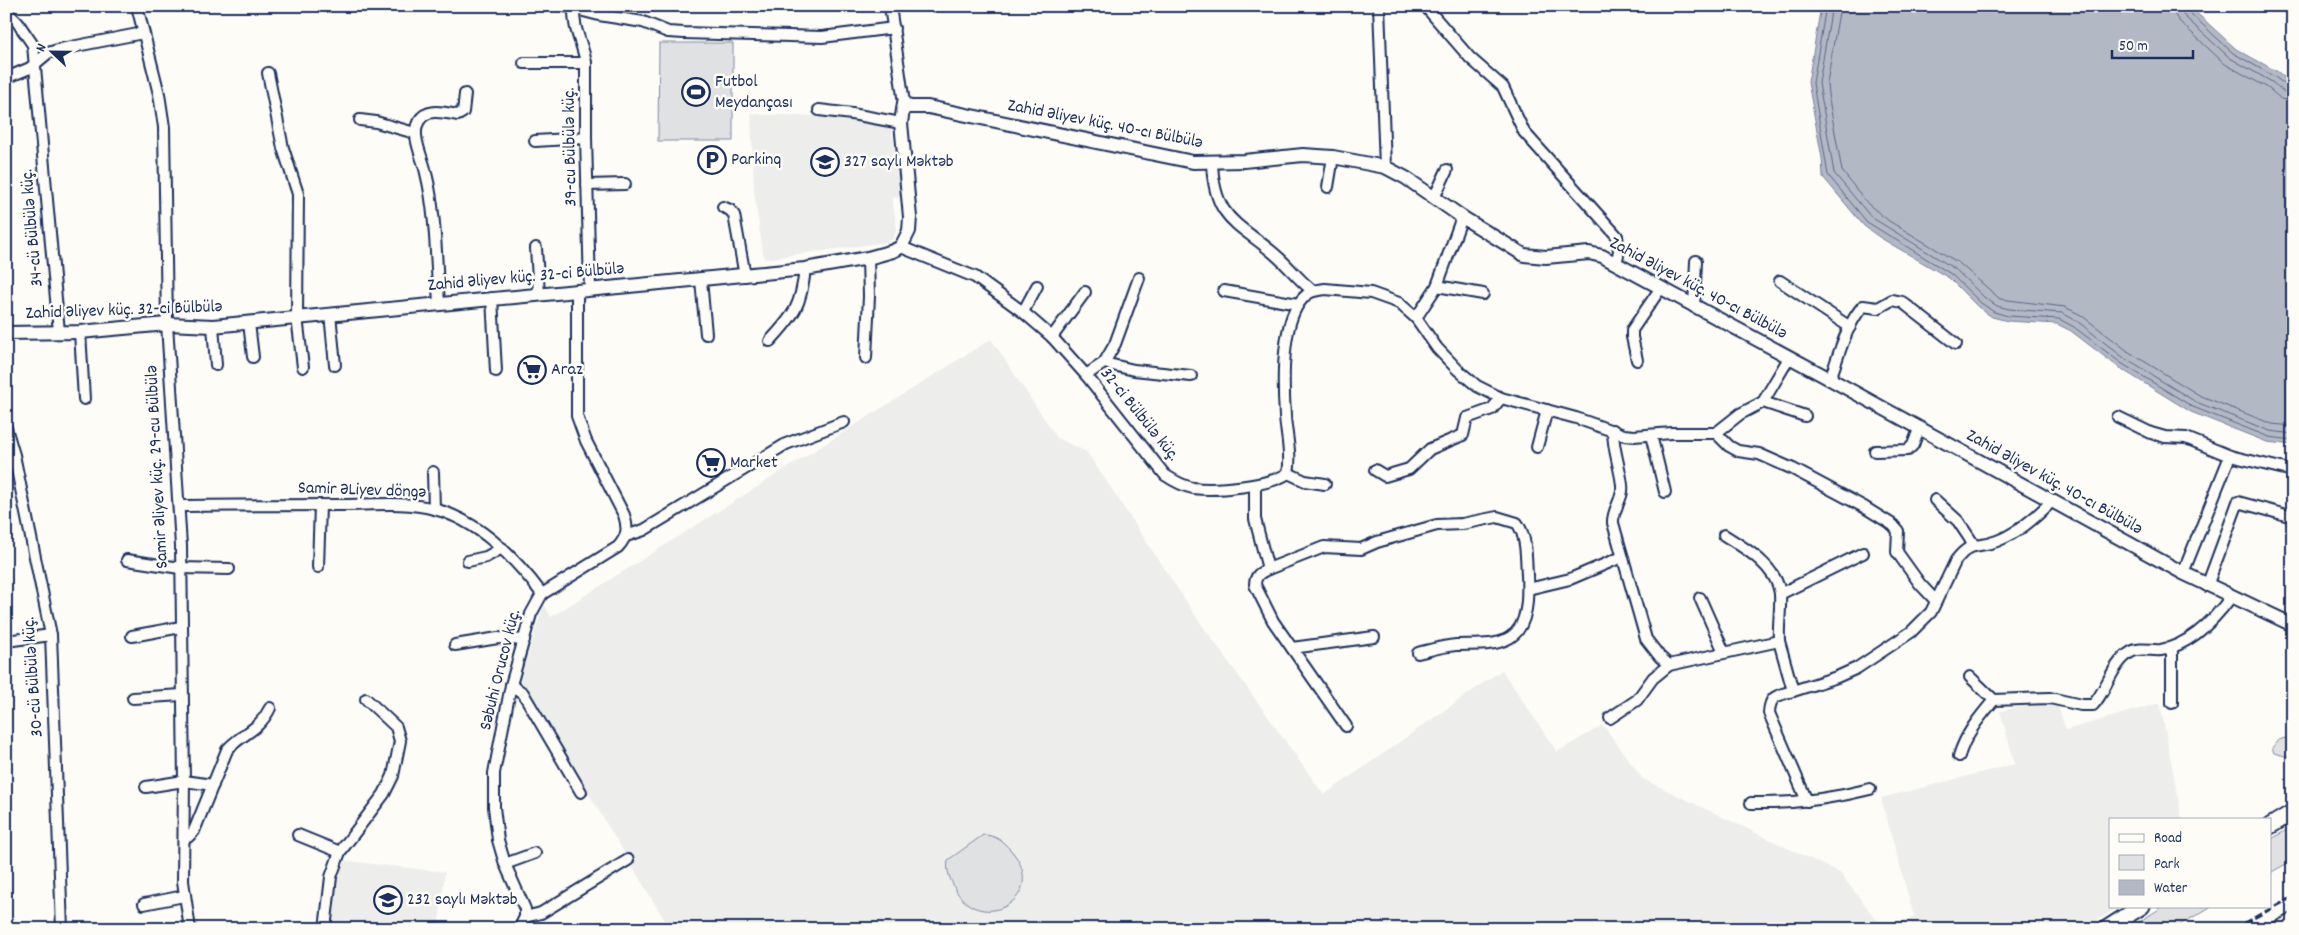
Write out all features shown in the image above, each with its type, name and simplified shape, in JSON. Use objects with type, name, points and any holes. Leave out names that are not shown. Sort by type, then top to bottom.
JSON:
[{"type":"main road","points":[[2272,825],[2293,812]]},
{"type":"main road","points":[[2106,929],[2139,908]]},
{"type":"street","name":"Samir Əliyev küç. 29-cu Bülbülə","points":[[137,6],[159,94],[164,127],[167,324],[180,506],[184,896],[190,929]]},
{"type":"street","points":[[890,6],[904,103],[901,123],[910,217],[909,231],[901,247]]},
{"type":"street","points":[[1379,6],[1385,167]]},
{"type":"street","points":[[1425,6],[1470,58],[1503,87],[1524,132],[1617,236],[1619,251],[1616,264]]},
{"type":"street","points":[[571,7],[599,15],[643,22],[668,32],[684,34],[822,37],[894,28]]},
{"type":"street","name":"39-cu Bülbülə küç.","points":[[571,7],[575,30],[584,52],[586,63],[587,185],[584,290]]},
{"type":"street","name":"34-cü Bülbülə küç.","points":[[6,11],[29,38],[33,45],[36,63],[58,332]]},
{"type":"street","points":[[6,78],[30,68],[48,53],[143,33]]},
{"type":"street","points":[[524,63],[586,63]]},
{"type":"street","points":[[268,73],[283,148],[298,194],[297,318],[303,367]]},
{"type":"street","points":[[440,303],[429,186],[415,133],[418,122],[425,114],[435,112],[458,116],[463,112],[465,94]]},
{"type":"street","name":"Zahid Əliyev küç. 40-cı Bülbülə","points":[[904,103],[909,107],[928,108],[1175,159],[1212,162],[1303,155],[1385,167],[1406,178],[1462,217],[1524,254],[1546,257],[1590,253],[1602,256],[1788,358],[1830,378],[2050,502],[2207,586],[2293,624]]},
{"type":"street","points":[[820,110],[901,123]]},
{"type":"street","points":[[360,120],[376,122],[415,133]]},
{"type":"street","points":[[535,141],[586,138]]},
{"type":"street","points":[[1328,187],[1333,158]]},
{"type":"street","points":[[1212,162],[1216,196],[1227,217],[1279,258],[1293,275],[1313,291]]},
{"type":"street","points":[[1434,198],[1448,170]]},
{"type":"street","points":[[587,185],[625,184]]},
{"type":"street","points":[[723,207],[730,210],[734,215],[745,276]]},
{"type":"street","points":[[1416,318],[1437,286],[1462,217]]},
{"type":"street","name":"Zahid Əliyev küç. 32-ci Bülbülə","points":[[6,333],[80,332],[167,324],[213,326],[492,298],[745,276],[868,258],[885,254],[901,247]]},
{"type":"street","name":"32-ci Bülbülə küç.","points":[[901,247],[974,277],[1023,312],[1052,337],[1086,375],[1156,466],[1173,481],[1194,488],[1255,485],[1281,478],[1288,473]]},
{"type":"street","points":[[536,248],[539,294]]},
{"type":"street","points":[[866,358],[869,296],[868,258]]},
{"type":"street","points":[[1694,307],[1696,261]]},
{"type":"street","points":[[770,341],[792,317],[800,302],[805,268]]},
{"type":"street","points":[[1086,375],[1104,363],[1118,336],[1139,278]]},
{"type":"street","points":[[701,280],[706,334]]},
{"type":"street","points":[[1780,281],[1850,327]]},
{"type":"street","points":[[1023,312],[1037,286]]},
{"type":"street","points":[[1437,286],[1482,294]]},
{"type":"street","points":[[1326,484],[1305,481],[1288,473],[1289,457],[1283,388],[1286,339],[1298,304],[1306,294],[1313,291],[1325,289],[1387,297],[1399,303],[1416,318],[1430,340],[1458,370],[1477,386],[1501,398],[1634,436],[1672,433],[1716,433],[1745,411],[1763,402],[1788,358]]},
{"type":"street","points":[[1637,360],[1632,330],[1660,289]]},
{"type":"street","points":[[584,290],[577,416],[586,441],[624,515],[626,536],[644,530],[786,444],[844,422]]},
{"type":"street","points":[[1224,291],[1298,304]]},
{"type":"street","points":[[1052,337],[1086,292]]},
{"type":"street","points":[[492,298],[496,371]]},
{"type":"street","points":[[1830,378],[1850,327],[1857,313],[1864,306],[1878,308],[1892,300],[1897,300],[1908,306],[1956,344]]},
{"type":"street","points":[[330,314],[335,365]]},
{"type":"street","points":[[249,323],[253,358]]},
{"type":"street","points":[[213,326],[216,365]]},
{"type":"street","points":[[80,332],[84,399]]},
{"type":"street","points":[[1104,363],[1134,370],[1190,376]]},
{"type":"street","points":[[1375,470],[1385,476],[1409,469],[1438,444],[1459,438],[1464,432],[1467,418],[1492,410],[1501,398]]},
{"type":"street","points":[[1763,402],[1805,416]]},
{"type":"street","points":[[1537,447],[1547,410]]},
{"type":"street","points":[[2118,417],[2151,433],[2201,442],[2230,456],[2293,471]]},
{"type":"street","name":"30-cü Bülbülə küç.","points":[[6,428],[14,455],[50,635],[62,929]]},
{"type":"street","points":[[1874,451],[1908,450],[1913,445],[1920,429]]},
{"type":"street","points":[[1613,430],[1613,448],[1623,486],[1612,517],[1646,639],[1669,665]]},
{"type":"street","points":[[1716,433],[1729,446],[1738,451],[1759,454],[1793,469],[1864,507],[1892,525],[1898,531],[1896,552],[1920,584],[1936,601]]},
{"type":"street","points":[[1651,435],[1665,492]]},
{"type":"street","points":[[2183,573],[2230,456]]},
{"type":"street","points":[[433,472],[434,509]]},
{"type":"street","points":[[1255,485],[1255,519],[1268,569]]},
{"type":"street","points":[[1936,500],[1958,521],[1974,545]]},
{"type":"street","points":[[1807,801],[1769,713],[1770,702],[1774,697],[1837,677],[1857,668],[1924,621],[1956,560],[1968,548],[1974,545],[1987,544],[2015,532],[2036,517],[2050,502]]},
{"type":"street","points":[[2207,586],[2238,502],[2293,517]]},
{"type":"street","points":[[318,567],[320,505]]},
{"type":"street","name":"Samir ƏLiyev döngə","points":[[180,506],[396,505],[434,509],[473,528],[502,548],[528,575],[542,594]]},
{"type":"street","points":[[1346,726],[1273,621],[1255,585],[1255,579],[1258,574],[1324,547],[1361,549],[1377,542],[1437,525],[1462,524],[1498,517],[1516,523],[1520,528],[1528,589],[1524,618],[1518,630],[1508,638],[1475,645],[1453,645],[1418,653]]},
{"type":"street","points":[[1724,535],[1749,550],[1764,565],[1778,586],[1780,594],[1779,640],[1793,691]]},
{"type":"street","name":"Səbuhi Orucov küç.","points":[[525,917],[523,904],[505,864],[495,824],[494,782],[502,723],[511,685],[534,606],[542,594],[618,546],[626,536]]},
{"type":"street","points":[[468,561],[486,557],[502,548]]},
{"type":"street","points":[[1780,594],[1863,553]]},
{"type":"street","points":[[1528,589],[1570,579],[1622,557]]},
{"type":"street","points":[[127,560],[180,568],[229,569]]},
{"type":"street","points":[[1970,677],[1994,700],[2050,698],[2081,705],[2093,705],[2100,698],[2118,665],[2133,651],[2172,648],[2181,644],[2210,622],[2231,597]]},
{"type":"street","points":[[1700,598],[1724,652]]},
{"type":"street","points":[[132,636],[181,627]]},
{"type":"street","points":[[6,640],[50,635]]},
{"type":"street","points":[[1292,648],[1374,637]]},
{"type":"street","points":[[455,645],[498,638],[524,640]]},
{"type":"street","points":[[1610,718],[1637,700],[1653,678],[1669,665],[1779,640]]},
{"type":"street","points":[[2172,648],[2172,703]]},
{"type":"street","points":[[511,685],[523,693],[581,792]]},
{"type":"street","points":[[133,698],[182,695]]},
{"type":"street","points":[[325,929],[331,877],[340,852],[390,786],[394,776],[400,741],[396,727],[366,699]]},
{"type":"street","points":[[1959,756],[1964,740],[1973,725],[1994,700]]},
{"type":"street","points":[[184,836],[188,837],[194,831],[227,750],[233,743],[252,732],[265,719],[270,708]]},
{"type":"street","points":[[146,786],[184,781],[213,785]]},
{"type":"street","points":[[1752,803],[1783,804],[1842,796],[1870,789]]},
{"type":"street","points":[[298,835],[340,852]]},
{"type":"street","points":[[505,864],[535,853]]},
{"type":"street","points":[[519,929],[525,917],[542,913],[628,860]]},
{"type":"street","points":[[144,904],[184,896]]},
{"type":"street","points":[[2276,929],[2292,924]]},
{"type":"shaded area","name":"327 saylı Məktəb","points":[[751,114],[858,117],[891,124],[901,197],[892,198],[897,228],[893,239],[887,242],[764,259],[754,192]]},
{"type":"shaded area","points":[[991,339],[1057,438],[1087,452],[1195,615],[1324,795],[1502,670],[1557,752],[1603,725],[1643,779],[1840,873],[1883,928],[1914,917],[1881,798],[2015,764],[2000,711],[2041,702],[2058,707],[2066,730],[2160,703],[2182,818],[2109,818],[2109,908],[2118,908],[2082,929],[670,929],[520,680],[544,604],[551,617]]},
{"type":"shaded area","name":"232 saylı Məktəb","points":[[346,861],[445,872],[438,929],[331,929],[337,870]]},
{"type":"green space","name":"Futbol Meydançası","points":[[659,43],[733,43],[733,141],[658,141]]},
{"type":"green space","points":[[2293,736],[2293,785],[2292,758],[2274,753],[2272,748],[2278,740]]},
{"type":"green space","points":[[2293,826],[2293,860],[2272,872],[2272,839]]},
{"type":"green space","points":[[983,835],[992,836],[1004,843],[1014,854],[1022,870],[1023,885],[1017,897],[1007,906],[994,910],[980,909],[966,903],[955,889],[948,872],[948,860]]},
{"type":"green space","points":[[2161,908],[2209,908],[2173,929],[2128,929]]},
{"type":"water","points":[[1821,6],[2189,6],[2236,49],[2278,72],[2292,84],[2293,445],[2267,442],[2191,412],[2118,367],[2071,331],[2057,324],[2008,321],[1992,317],[1978,307],[1949,278],[1879,237],[1864,226],[1823,177],[1822,158],[1808,82]]},
{"type":"railway","points":[[2233,929],[2293,897]]},
{"type":"place","name":"Futbol Meydançası","points":[[696,92]]},
{"type":"place","name":"Parkinq","points":[[712,160]]},
{"type":"place","name":"327 saylı Məktəb","points":[[825,162]]},
{"type":"place","name":"Araz","points":[[532,370]]},
{"type":"place","name":"Market","points":[[711,463]]},
{"type":"place","name":"232 saylı Məktəb","points":[[388,900]]}]
